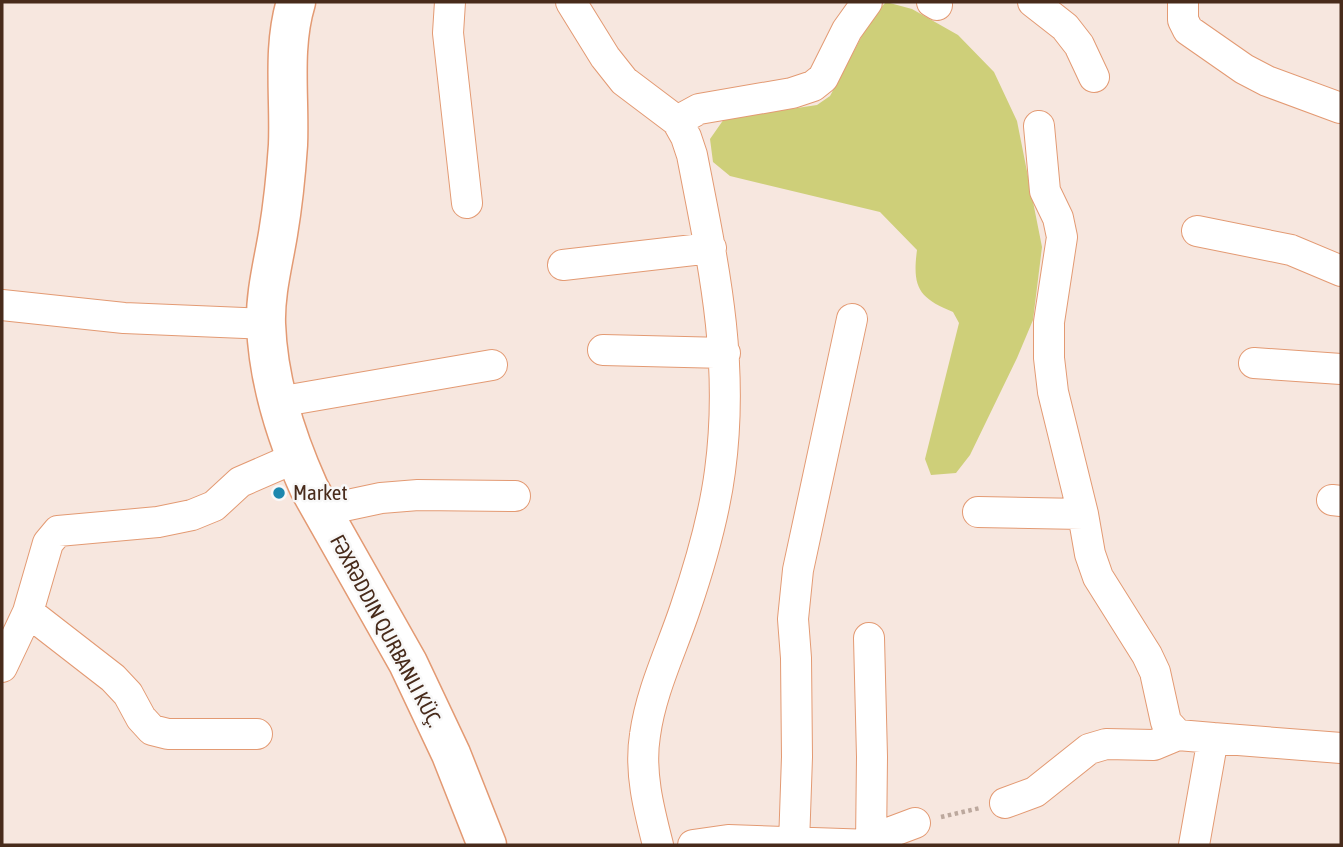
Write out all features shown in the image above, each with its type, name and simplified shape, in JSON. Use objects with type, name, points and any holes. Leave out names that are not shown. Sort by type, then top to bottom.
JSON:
[{"type":"street","points":[[296,2],[288,47],[289,125],[285,183],[266,324],[278,402],[295,458],[320,511],[408,663],[451,754],[487,845]]},
{"type":"street","points":[[450,2],[448,33],[467,203]]},
{"type":"street","points":[[571,2],[605,57],[625,81],[677,121],[686,137],[711,248],[725,353],[720,469],[712,518],[685,609],[655,690],[644,736],[643,764],[648,807],[658,845]]},
{"type":"street","points":[[677,121],[699,109],[792,93],[813,86],[822,78],[867,2]]},
{"type":"street","points":[[1033,2],[1065,27],[1079,45],[1094,77]]},
{"type":"street","points":[[1183,2],[1184,20],[1188,30],[1244,69],[1340,108]]},
{"type":"street","points":[[1039,126],[1045,191],[1058,218],[1062,237],[1049,322],[1053,392],[1090,554],[1098,577],[1147,655],[1155,672],[1166,722],[1178,735]]},
{"type":"street","points":[[1198,231],[1291,250],[1341,271]]},
{"type":"street","points":[[563,265],[711,248]]},
{"type":"street","points":[[2,305],[124,318],[266,324]]},
{"type":"street","points":[[794,844],[797,732],[793,619],[798,570],[852,319]]},
{"type":"street","points":[[603,350],[725,353]]},
{"type":"street","points":[[1254,363],[1341,369]]},
{"type":"street","points":[[278,402],[492,365]]},
{"type":"street","points":[[2,667],[28,612],[48,543],[58,531],[158,522],[192,515],[214,506],[240,482],[295,458]]},
{"type":"street","points":[[320,511],[381,498],[418,495],[515,496]]},
{"type":"street","points":[[978,512],[1083,514]]},
{"type":"street","points":[[28,612],[113,678],[128,694],[141,718],[152,730],[168,734],[257,734]]},
{"type":"street","points":[[869,638],[871,845]]},
{"type":"street","points":[[1005,803],[1035,792],[1089,749],[1106,744],[1154,745],[1178,735],[1341,748]]},
{"type":"street","points":[[1194,845],[1213,737]]},
{"type":"street","points":[[693,845],[728,840],[871,845],[891,832],[915,823]]},
{"type":"path","points":[[915,823],[1005,803]]},
{"type":"shaded area","points":[[886,2],[912,9],[958,35],[994,72],[1017,121],[1042,247],[1033,320],[970,455],[956,473],[931,475],[925,459],[959,323],[953,312],[932,302],[920,290],[916,274],[917,250],[880,212],[730,176],[713,162],[710,139],[724,119],[817,105],[830,96],[872,17]]},
{"type":"place","name":"Market","points":[[279,493]]}]
